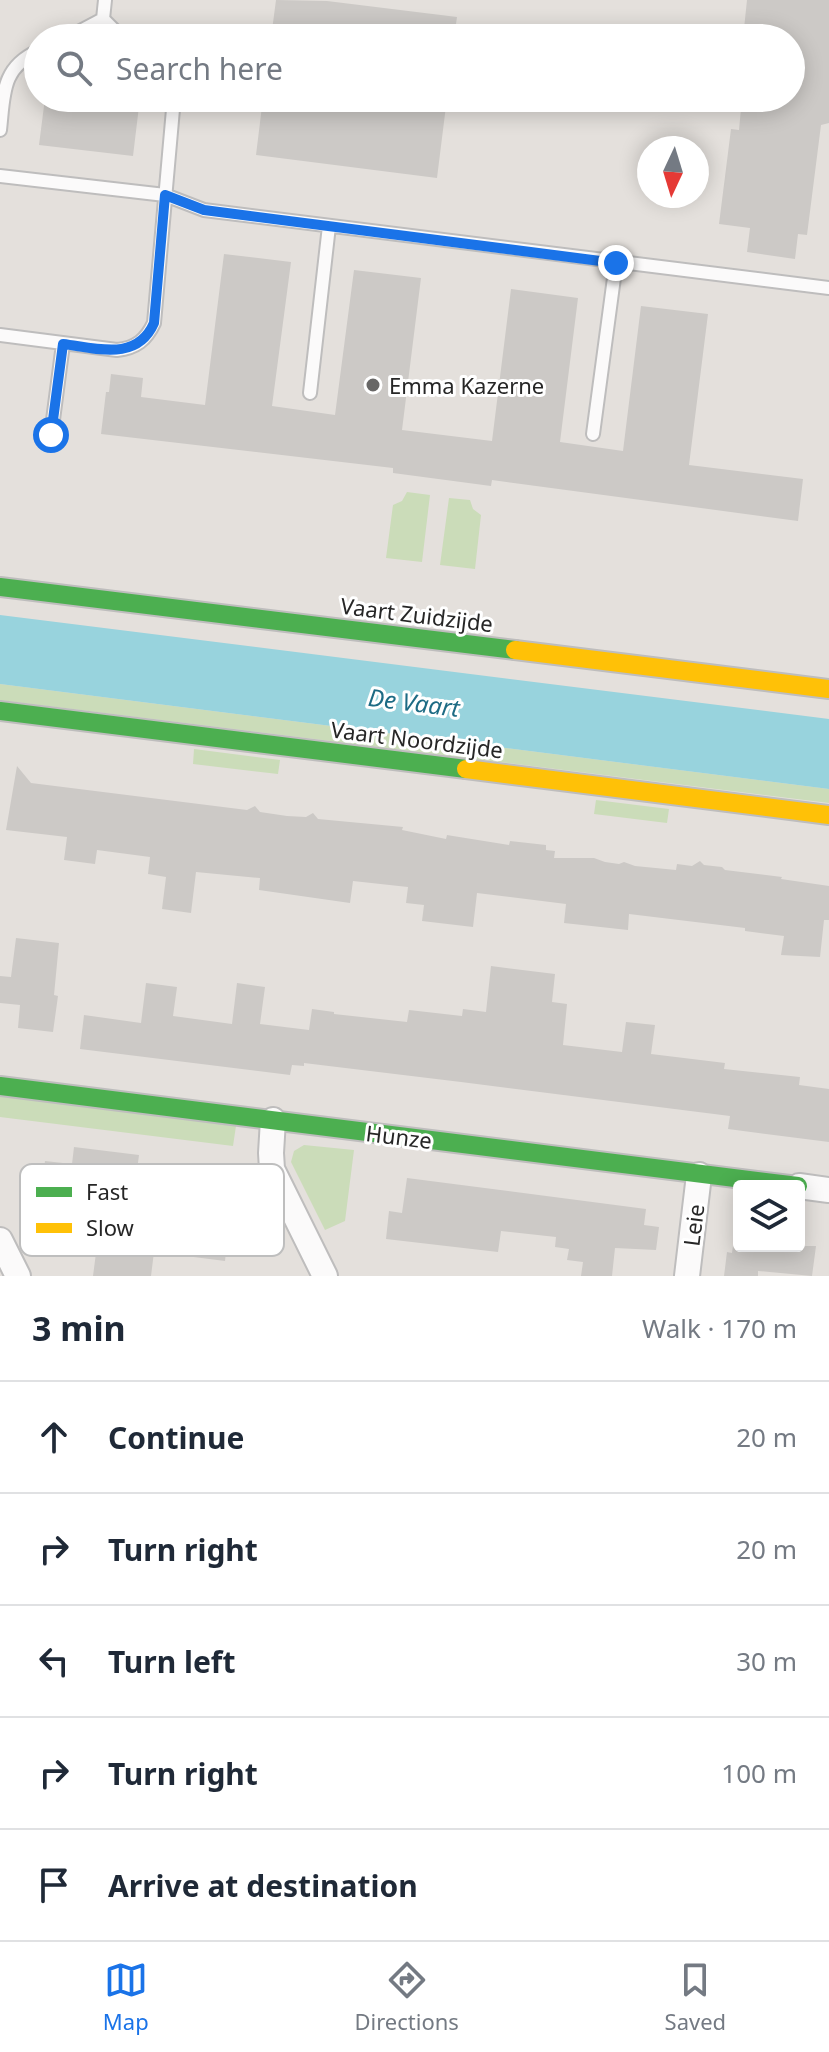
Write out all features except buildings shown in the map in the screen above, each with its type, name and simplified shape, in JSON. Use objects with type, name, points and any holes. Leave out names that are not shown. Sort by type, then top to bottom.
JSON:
[{"type":"street","name":"Vaart Zuidzijde","points":[[0,587],[829,689]]},
{"type":"street","name":"Vaart Noordzijde","points":[[0,711],[829,815]]},
{"type":"street","name":"Hunze","points":[[0,1086],[744,1180]]},
{"type":"street","points":[[272,1164],[273,1120]]},
{"type":"street","name":"Leie","points":[[687,1276],[699,1175]]},
{"type":"street","name":"Hunze","points":[[805,1187],[829,1190]]},
{"type":"street","points":[[284,1193],[325,1276]]},
{"type":"street","points":[[0,1240],[18,1276]]},
{"type":"lane","points":[[103,19],[105,0]]},
{"type":"lane","points":[[94,24],[103,19]]},
{"type":"lane","points":[[103,19],[108,24]]},
{"type":"lane","points":[[0,130],[6,84],[24,58]]},
{"type":"lane","points":[[0,335],[117,350],[131,348],[150,333],[154,323],[173,112]]},
{"type":"lane","points":[[0,176],[165,195],[204,210],[829,288]]},
{"type":"lane","points":[[310,393],[329,226]]},
{"type":"lane","points":[[593,434],[616,263]]},
{"type":"lane","points":[[51,435],[63,344]]},
{"type":"green space","points":[[407,492],[430,495],[422,562],[386,558],[393,505],[402,501]]},
{"type":"green space","points":[[449,498],[470,500],[473,509],[481,515],[475,569],[440,565]]},
{"type":"green space","points":[[0,684],[829,789],[829,803],[0,700]]},
{"type":"green space","points":[[194,749],[280,760],[278,774],[193,764]]},
{"type":"green space","points":[[596,800],[669,809],[667,823],[594,814]]},
{"type":"green space","points":[[0,1096],[236,1126],[233,1146],[0,1117]]},
{"type":"green space","points":[[304,1145],[354,1150],[345,1221],[325,1230],[291,1162],[294,1151]]},
{"type":"water","name":"De Vaart","points":[[0,615],[829,719],[829,789],[0,684]]},
{"type":"traffic: fast","points":[[0,587],[515,650]]},
{"type":"traffic: fast","points":[[0,711],[466,769]]},
{"type":"traffic: fast","points":[[0,1086],[750,1180]]},
{"type":"traffic: slow","points":[[515,650],[829,689]]},
{"type":"traffic: slow","points":[[466,769],[829,815]]},
{"type":"place","name":"Emma Kazerne","points":[[373,385]]},
{"type":"route","points":[[51,435],[63,344],[117,350],[131,348],[150,333],[154,323],[165,195],[204,210],[616,263]]}]
